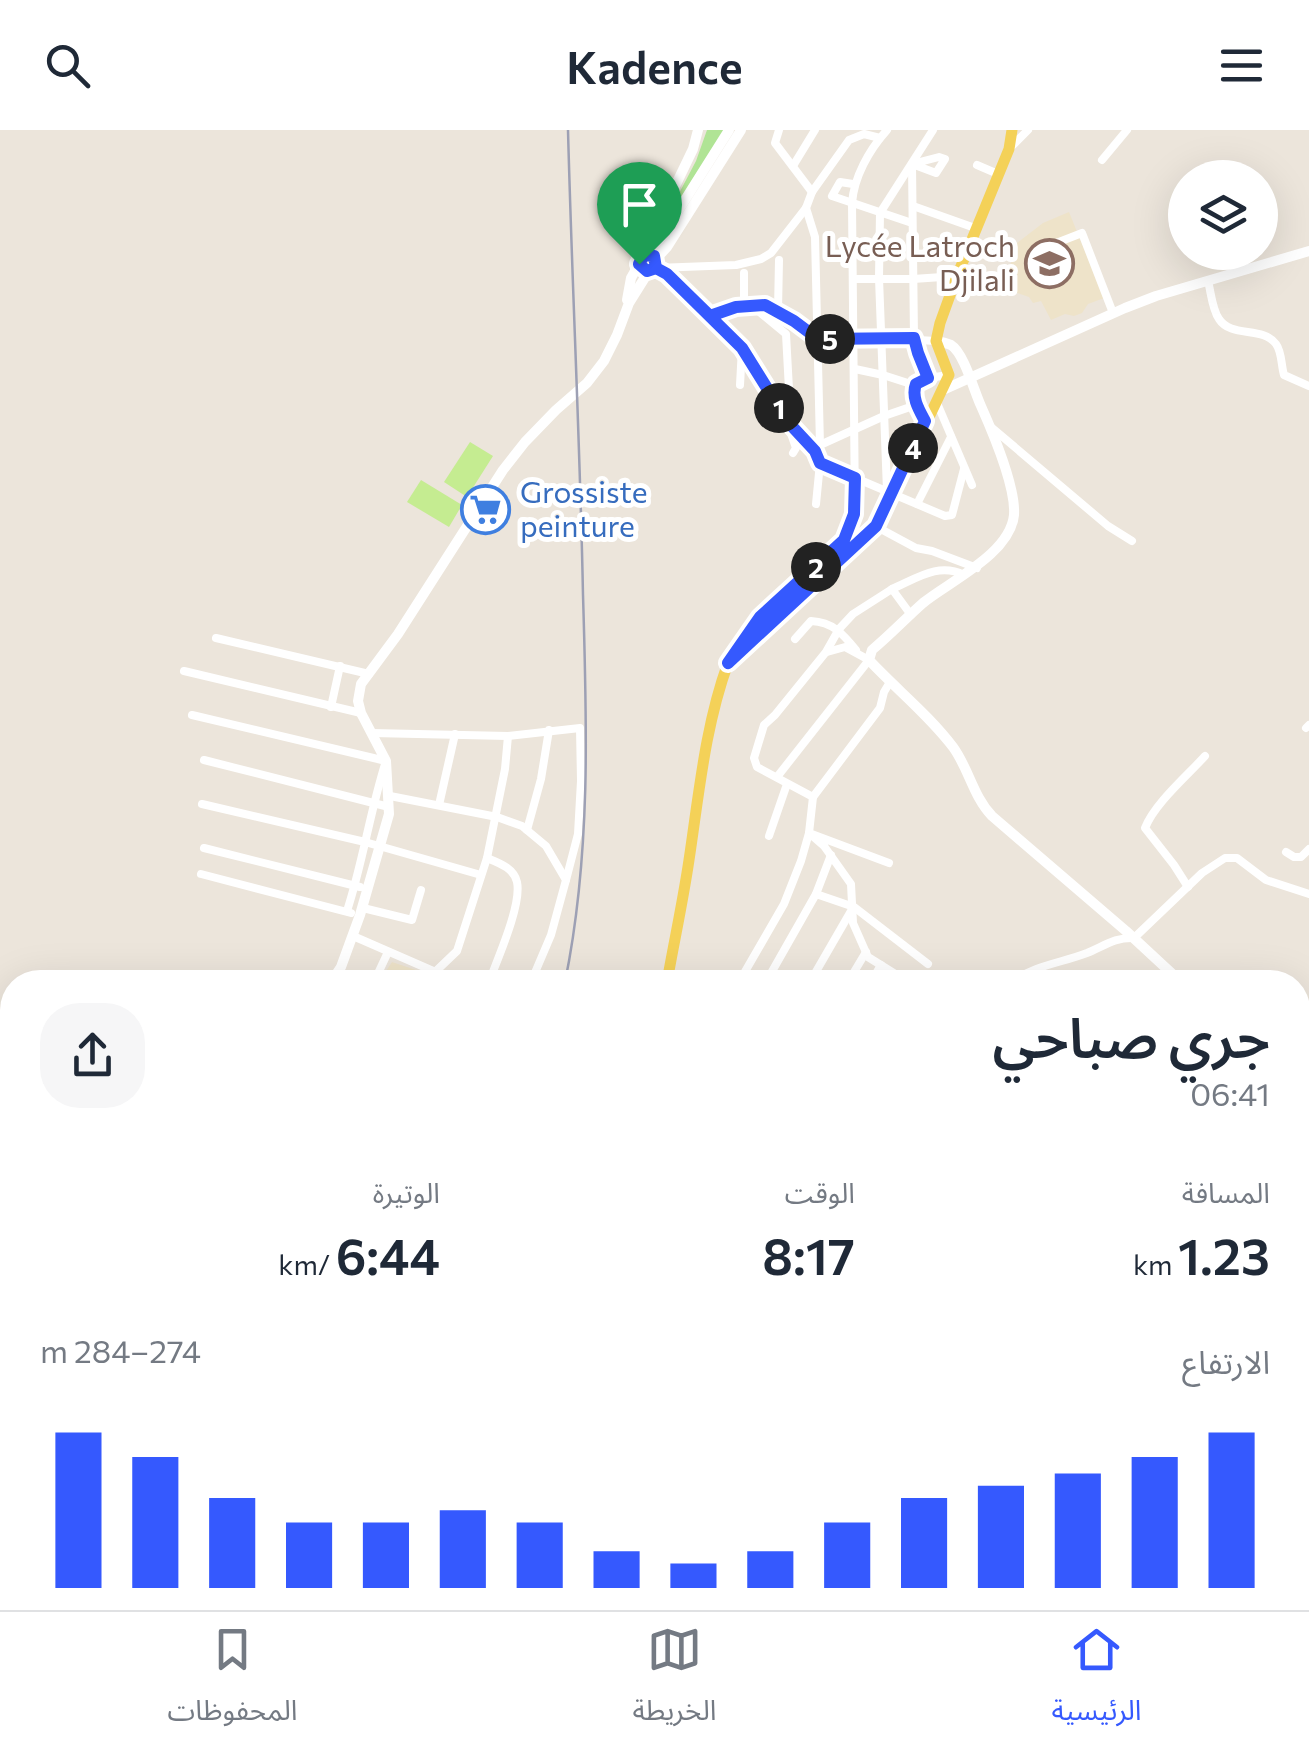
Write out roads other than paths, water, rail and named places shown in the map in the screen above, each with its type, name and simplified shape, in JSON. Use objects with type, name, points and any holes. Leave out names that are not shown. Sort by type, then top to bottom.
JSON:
[{"type":"main road","points":[[669,970],[709,733],[728,663],[876,526],[949,375],[936,341],[944,309],[1009,149],[1012,130]]},
{"type":"street","points":[[649,262],[698,130]]},
{"type":"street","points":[[649,262],[729,130]]},
{"type":"street","points":[[339,970],[370,888],[389,802],[386,761],[358,701],[362,684],[504,470],[525,442],[587,383],[604,361],[625,316],[631,278],[667,247],[741,130]]},
{"type":"street","points":[[779,130],[775,143],[812,192]]},
{"type":"street","points":[[793,166],[815,130]]},
{"type":"street","points":[[728,663],[760,617],[844,540],[854,514],[852,204],[854,184],[888,130]]},
{"type":"street","points":[[890,492],[879,278],[880,214],[933,130]]},
{"type":"street","points":[[1009,149],[1028,130]]},
{"type":"street","points":[[1102,160],[1126,130]]},
{"type":"street","points":[[649,262],[736,265],[761,259],[772,253],[806,208],[812,192],[849,140],[865,132],[880,138]]},
{"type":"street","points":[[912,164],[914,338],[928,378]]},
{"type":"street","points":[[977,166],[998,174]]},
{"type":"street","points":[[854,184],[840,182],[832,196],[912,223]]},
{"type":"street","points":[[913,206],[976,228]]},
{"type":"street","points":[[806,208],[815,238],[820,463],[816,504]]},
{"type":"street","points":[[1046,247],[1082,233],[1113,313]]},
{"type":"street","points":[[943,390],[1156,296],[1309,251]]},
{"type":"street","points":[[778,310],[779,260]]},
{"type":"street","points":[[649,262],[667,274],[742,348],[788,422],[796,448],[793,453]]},
{"type":"street","points":[[744,273],[748,305],[786,334],[788,422]]},
{"type":"street","points":[[853,278],[956,276]]},
{"type":"street","points":[[1208,281],[1221,322],[1228,328],[1273,341],[1279,348],[1284,375],[1309,386]]},
{"type":"street","points":[[710,316],[748,305],[765,305],[818,339],[914,338],[953,346],[964,362],[990,427],[1012,496],[1014,518],[1002,542],[977,568],[948,584],[864,657],[777,777]]},
{"type":"street","points":[[740,385],[742,348]]},
{"type":"street","points":[[855,368],[914,385],[949,375]]},
{"type":"street","points":[[914,385],[916,405],[925,421]]},
{"type":"street","points":[[937,404],[972,486]]},
{"type":"street","points":[[818,448],[916,405]]},
{"type":"street","points":[[788,422],[818,448]]},
{"type":"street","points":[[990,427],[1108,526],[1132,541]]},
{"type":"street","points":[[917,504],[951,437]]},
{"type":"street","points":[[820,463],[946,516],[952,515],[964,468]]},
{"type":"street","points":[[876,526],[916,548],[977,568]]},
{"type":"street","points":[[813,797],[757,767],[754,758],[764,725],[853,614],[922,574],[934,570],[964,575]]},
{"type":"street","points":[[892,589],[911,615]]},
{"type":"street","points":[[795,639],[812,621],[839,630],[952,746],[977,796],[992,816],[1169,970]]},
{"type":"street","points":[[216,638],[369,674]]},
{"type":"street","points":[[826,652],[845,647],[864,657]]},
{"type":"street","points":[[332,707],[340,666]]},
{"type":"street","points":[[184,671],[361,713]]},
{"type":"street","points":[[746,970],[784,904],[801,861],[813,797],[880,708],[890,682]]},
{"type":"street","points":[[192,715],[386,761]]},
{"type":"street","points":[[372,733],[508,736],[577,727],[581,730],[578,834],[551,935],[535,970]]},
{"type":"street","points":[[527,830],[549,730]]},
{"type":"street","points":[[439,805],[455,734]]},
{"type":"street","points":[[437,970],[456,951],[487,858],[508,736]]},
{"type":"street","points":[[1188,887],[1145,828],[1205,756]]},
{"type":"street","points":[[204,760],[373,802],[439,805],[497,817],[522,826],[546,846],[566,880]]},
{"type":"street","points":[[347,912],[386,761]]},
{"type":"street","points":[[769,836],[788,784]]},
{"type":"street","points":[[202,804],[365,842],[481,875]]},
{"type":"street","points":[[808,832],[831,855],[851,884],[854,923],[868,957],[889,970]]},
{"type":"street","points":[[808,832],[889,863]]},
{"type":"street","points":[[204,848],[370,888]]},
{"type":"street","points":[[1286,852],[1294,858],[1309,849]]},
{"type":"street","points":[[773,970],[816,894],[831,855]]},
{"type":"street","points":[[1032,970],[1089,952],[1107,942],[1134,938],[1202,874],[1231,856],[1266,880],[1309,894]]},
{"type":"street","points":[[487,858],[510,870],[517,883],[516,906],[493,970]]},
{"type":"street","points":[[200,874],[347,912],[412,920],[421,890]]},
{"type":"street","points":[[816,894],[854,907],[928,964]]},
{"type":"street","points":[[817,970],[854,907]]},
{"type":"street","points":[[854,970],[878,928]]},
{"type":"street","points":[[353,936],[430,970]]},
{"type":"street","points":[[380,970],[388,952]]},
{"type":"street","points":[[878,970],[881,965]]},
{"type":"railway","points":[[567,970],[583,838],[586,741],[568,130]]},
{"type":"place","name":"Lycée Latroch Djilali","points":[[1050,264]]},
{"type":"place","name":"Grossiste peinture","points":[[485,510]]}]
